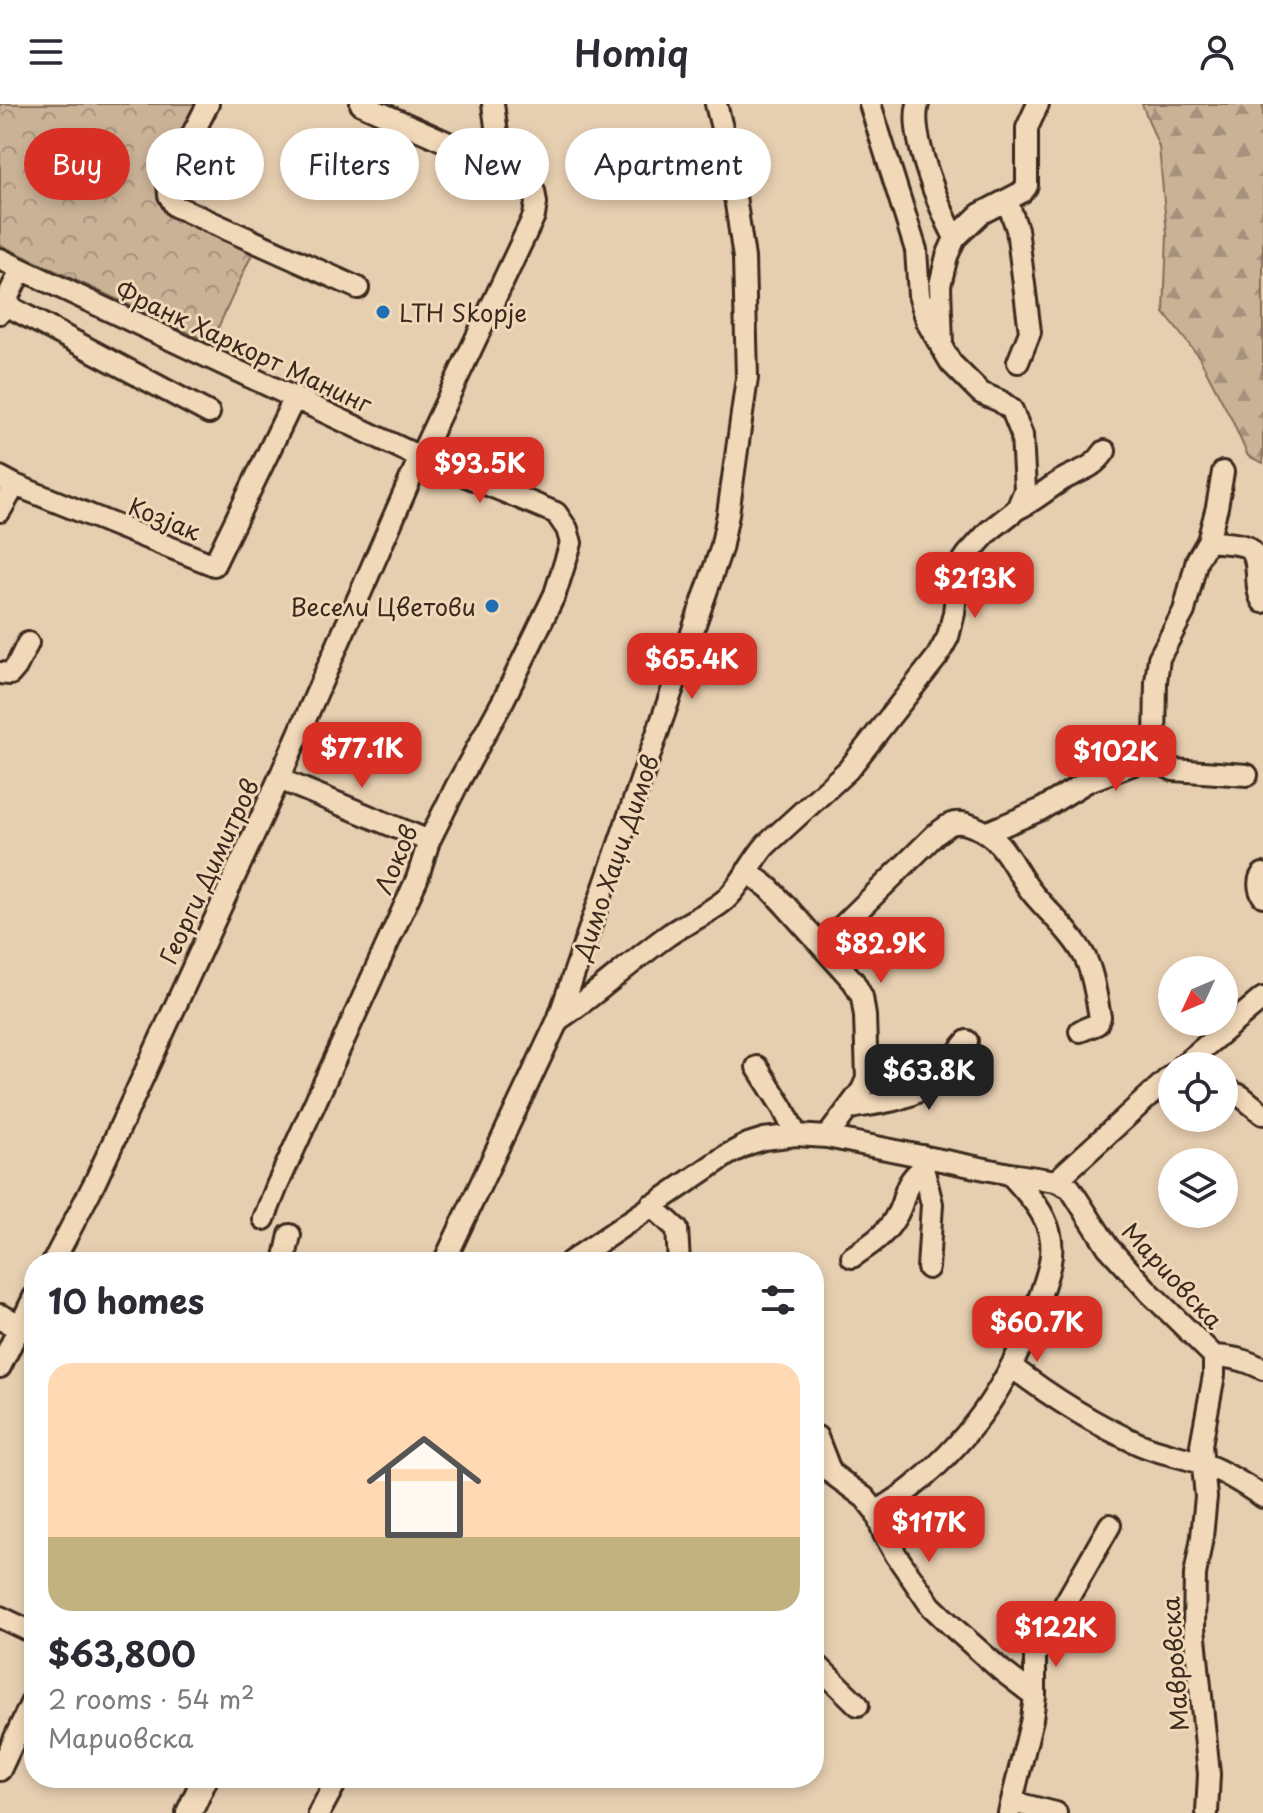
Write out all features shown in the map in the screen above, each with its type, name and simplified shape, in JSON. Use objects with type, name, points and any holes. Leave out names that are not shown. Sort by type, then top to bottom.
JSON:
[{"type":"street","points":[[208,104],[168,182],[169,195],[175,206],[358,288]]},
{"type":"street","points":[[361,104],[435,137]]},
{"type":"street","points":[[493,104],[496,128]]},
{"type":"street","name":"Димо Хаџи Димов","points":[[449,1252],[558,1020],[721,549],[747,378],[744,258],[729,156],[716,104]]},
{"type":"street","points":[[870,104],[916,250],[919,295],[928,324],[951,363],[981,393],[1012,410],[1022,435],[1025,490],[1017,509]]},
{"type":"street","points":[[918,104],[919,140],[943,215],[955,238]]},
{"type":"street","points":[[941,349],[940,285],[947,256],[955,238],[980,214],[1022,192],[1027,186],[1027,128],[1038,104]]},
{"type":"street","name":"Георги Димитров","points":[[58,1252],[95,1182],[279,779],[420,457],[534,216],[536,200]]},
{"type":"street","points":[[1007,200],[1017,229],[1030,332],[1018,362]]},
{"type":"street","name":"Франк Харкорт Манинг","points":[[0,259],[420,457],[556,513]]},
{"type":"street","points":[[21,270],[2,308],[209,413]]},
{"type":"street","name":"Козјак","points":[[0,511],[7,481],[214,565],[294,399]]},
{"type":"street","points":[[558,1020],[587,1001],[668,935],[725,900],[766,845],[848,770],[937,657],[948,637],[961,564],[968,554],[989,531],[1017,509],[1097,463],[1105,451]]},
{"type":"street","points":[[1150,758],[1155,744],[1159,658],[1184,611],[1197,560],[1208,541],[1223,472]]},
{"type":"street","name":"Локов","points":[[264,1219],[417,879],[429,841],[555,594],[571,543],[567,529],[556,513]]},
{"type":"street","points":[[1208,541],[1251,549],[1257,560],[1258,595],[1263,602]]},
{"type":"street","points":[[0,673],[10,674],[28,643]]},
{"type":"street","points":[[988,832],[1040,810],[1088,781],[1150,758],[1173,770],[1247,775]]},
{"type":"street","points":[[279,779],[429,841]]},
{"type":"street","points":[[822,946],[943,829],[950,824],[968,824],[988,832],[1000,844],[1032,894],[1082,951],[1100,1017],[1097,1024],[1080,1031]]},
{"type":"street","points":[[747,871],[785,905],[854,982],[862,997],[867,1079],[827,1137]]},
{"type":"street","points":[[1263,874],[1259,885],[1263,896]]},
{"type":"street","points":[[1199,1052],[1263,998]]},
{"type":"street","points":[[849,1108],[915,1094],[936,1079],[967,1041]]},
{"type":"street","points":[[757,1067],[796,1135]]},
{"type":"street","points":[[584,1252],[727,1155],[748,1144],[772,1137],[827,1137],[923,1162],[1056,1181],[1158,1090]]},
{"type":"street","points":[[1238,1095],[1263,1114]]},
{"type":"street","points":[[852,1257],[877,1240],[897,1217],[905,1191],[923,1162]]},
{"type":"street","points":[[923,1162],[932,1204],[928,1268]]},
{"type":"street","points":[[876,1512],[916,1485],[968,1434],[989,1407],[1012,1367],[1034,1314],[1050,1264],[1050,1233],[1032,1199],[1010,1174]]},
{"type":"street","name":"Мариовска","points":[[1056,1181],[1070,1188],[1108,1247],[1214,1356],[1214,1375],[1201,1445],[1204,1464]]},
{"type":"street","points":[[651,1205],[677,1229],[678,1252]]},
{"type":"street","points":[[286,1252],[290,1235]]},
{"type":"street","points":[[0,1367],[18,1325]]},
{"type":"street","points":[[1214,1356],[1247,1360],[1263,1369]]},
{"type":"street","points":[[1012,1367],[1065,1404],[1141,1445],[1204,1464],[1263,1497]]},
{"type":"street","points":[[824,1455],[831,1473],[865,1498],[876,1512],[896,1555],[931,1606],[1001,1670],[1035,1696]]},
{"type":"street","name":"Мавровска","points":[[1204,1464],[1206,1497],[1195,1575],[1194,1628],[1209,1774],[1207,1813]]},
{"type":"street","points":[[1056,1813],[1011,1808],[1032,1719],[1034,1664],[1038,1648],[1110,1525]]},
{"type":"street","points":[[0,1617],[24,1628]]},
{"type":"street","points":[[824,1672],[858,1705]]},
{"type":"street","points":[[0,1770],[24,1718]]},
{"type":"street","points":[[189,1813],[200,1788]]},
{"type":"street","points":[[319,1813],[333,1788]]},
{"type":"green space","points":[[0,104],[196,104],[184,128],[146,128],[146,200],[163,200],[169,213],[253,252],[211,343],[0,245]]},
{"type":"green space","points":[[1142,104],[1263,104],[1263,463],[1248,456],[1199,357],[1164,313],[1167,235],[1159,147]]},
{"type":"place","name":"LTH Skopje","points":[[383,312]]},
{"type":"place","name":"Весели Цветови","points":[[492,606]]}]
